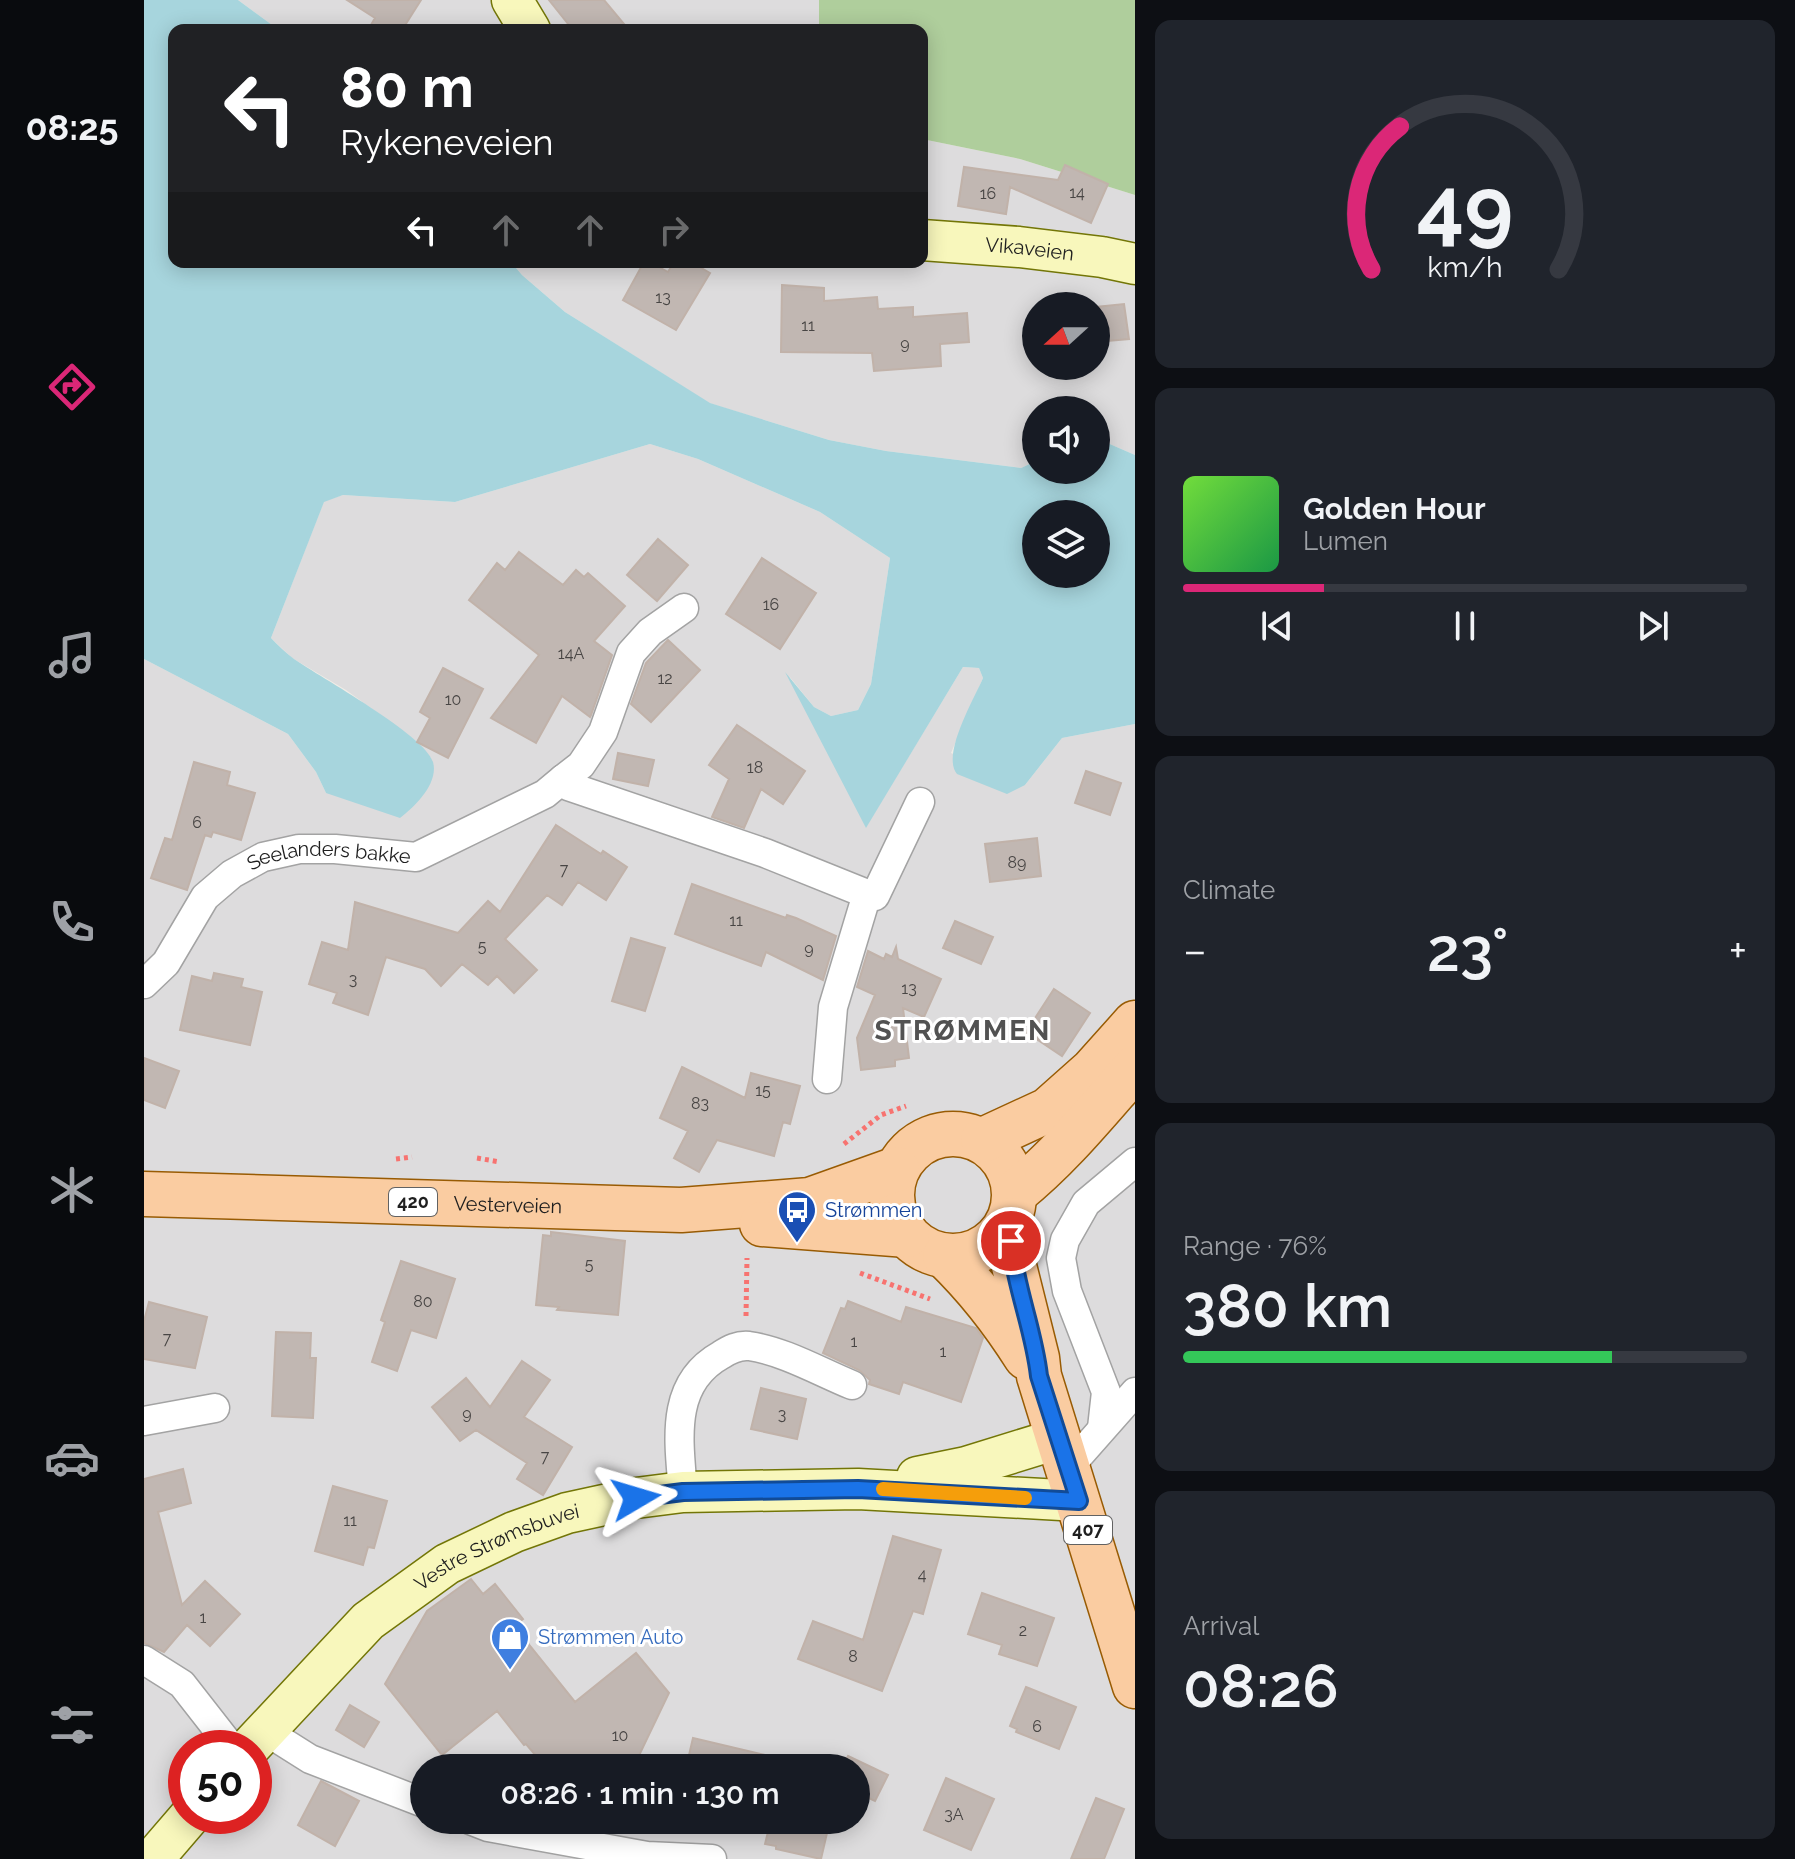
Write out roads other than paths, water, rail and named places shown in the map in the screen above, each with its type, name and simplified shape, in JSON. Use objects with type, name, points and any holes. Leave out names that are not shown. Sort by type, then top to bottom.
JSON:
[{"type":"main road","points":[[512,0],[526,24]]},
{"type":"main road","name":"Vikaveien","points":[[928,240],[1019,247],[1135,264]]},
{"type":"main road","points":[[983,1140],[1048,1110],[1093,1070],[1135,1023]]},
{"type":"main road","points":[[945,1256],[964,1255],[983,1249],[999,1236],[1012,1207],[1034,1178],[1135,1068]]},
{"type":"main road","name":"420","points":[[897,1169],[908,1152],[924,1140],[943,1133],[963,1133],[983,1140]]},
{"type":"main road","points":[[983,1140],[996,1149],[1006,1162],[1012,1177],[1012,1207]]},
{"type":"main road","points":[[897,1169],[892,1186],[892,1203],[897,1220],[907,1235]]},
{"type":"main road","name":"Vesterveien","points":[[144,1194],[681,1210],[810,1200],[897,1169]]},
{"type":"main road","name":"407","points":[[1012,1207],[1013,1262],[1062,1471],[1135,1686]]},
{"type":"main road","name":"Vesterveien","points":[[681,1210],[730,1222],[907,1235]]},
{"type":"main road","name":"420","points":[[907,1235],[917,1245],[945,1256]]},
{"type":"main road","name":"407","points":[[945,1256],[998,1313],[1039,1376]]},
{"type":"main road","name":"Vestre Strømsbuvei","points":[[858,1489],[966,1467],[1062,1471]]},
{"type":"main road","name":"Vestre Strømsbuvei","points":[[261,1730],[368,1621],[447,1564],[514,1532],[567,1513],[636,1498],[683,1492],[858,1489],[1062,1471]]},
{"type":"main road","points":[[153,1859],[175,1834]]},
{"type":"street","name":"Seelanders bakke","points":[[144,984],[166,963],[205,897],[232,874],[263,857],[299,849],[335,849],[416,857],[545,794],[581,765],[603,732],[631,653],[650,632],[684,608]]},
{"type":"street","points":[[563,779],[568,786],[765,853],[875,896],[920,802]]},
{"type":"street","points":[[827,1079],[833,1007],[867,894]]},
{"type":"street","points":[[1102,1428],[1106,1392],[1067,1291],[1061,1258],[1065,1240],[1086,1203],[1135,1162]]},
{"type":"street","points":[[683,1492],[679,1421],[688,1387],[706,1363],[733,1347],[746,1345],[852,1385]]},
{"type":"street","points":[[1062,1471],[1135,1392]]},
{"type":"street","points":[[144,1421],[215,1408]]},
{"type":"street","points":[[144,1660],[182,1684],[235,1730]]},
{"type":"street","points":[[272,1748],[310,1759],[410,1798]]},
{"type":"street","points":[[526,1834],[647,1856],[712,1859]]},
{"type":"water","points":[[144,0],[238,0],[271,24],[168,24],[168,268],[516,268],[565,312],[710,403],[829,440],[886,451],[1022,468],[1022,484],[1110,484],[1110,444],[1135,455],[1135,724],[1062,738],[1025,785],[1007,794],[957,774],[953,765],[956,741],[983,678],[979,668],[963,667],[866,828],[785,672],[814,707],[831,716],[858,710],[871,684],[890,558],[820,512],[698,459],[650,444],[455,502],[343,495],[324,502],[271,638],[294,659],[412,737],[426,751],[434,770],[429,786],[419,801],[400,818],[326,793],[316,772],[288,734],[144,659]]},
{"type":"place","name":"Strømmen","points":[[797,1244]]},
{"type":"place","name":"Strømmen Auto","points":[[510,1671]]},
{"type":"district","name":"STRØMMEN","points":[[963,1030]]}]
